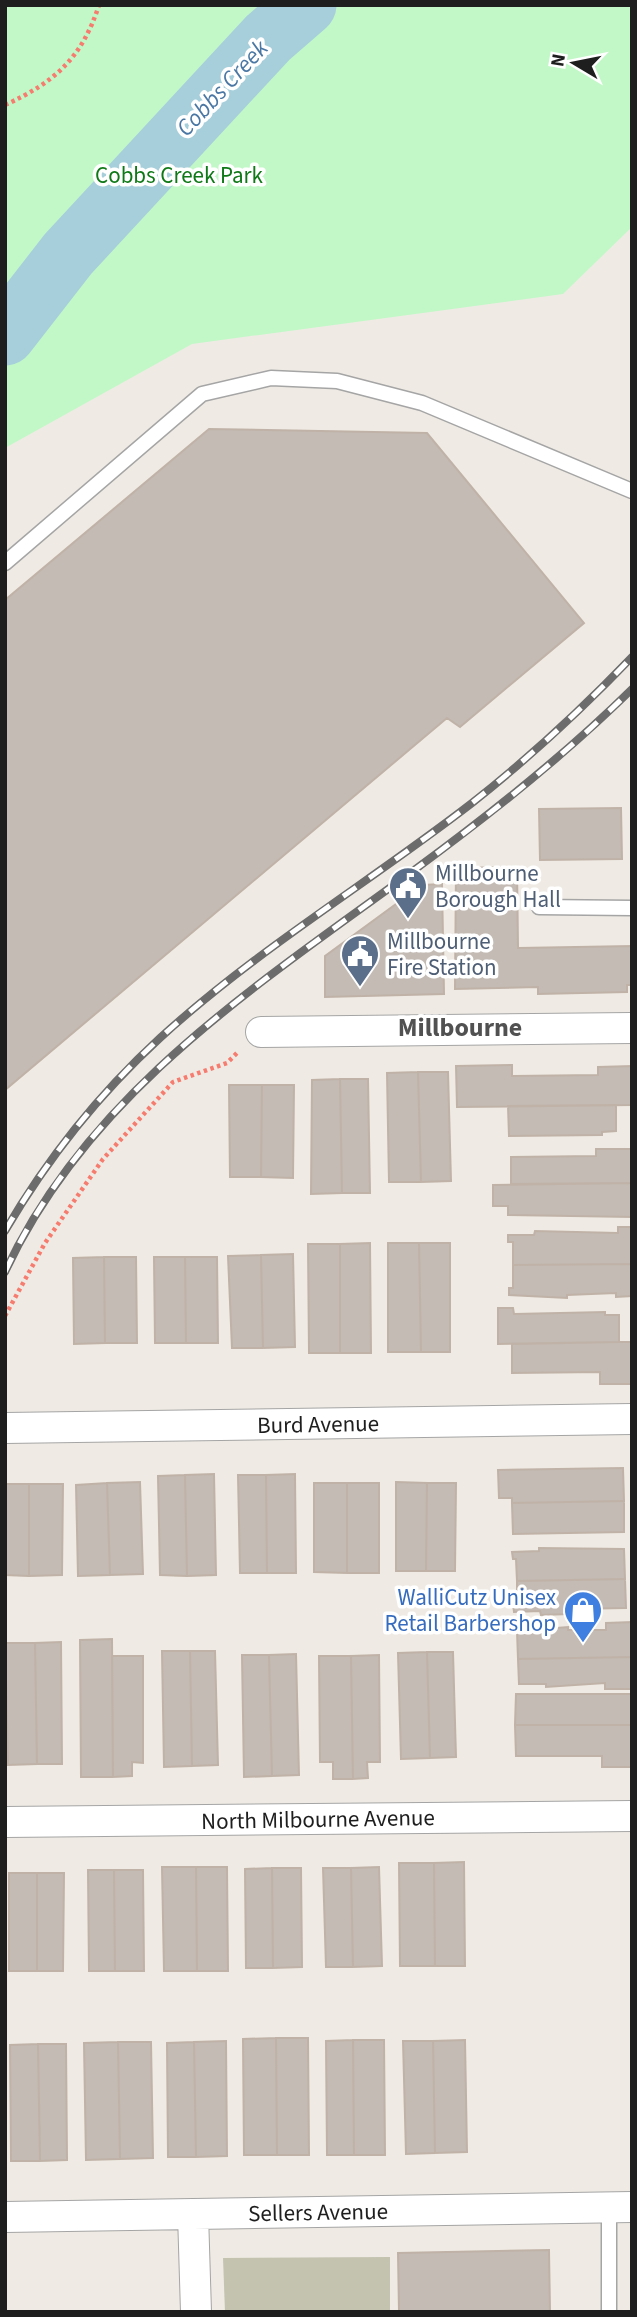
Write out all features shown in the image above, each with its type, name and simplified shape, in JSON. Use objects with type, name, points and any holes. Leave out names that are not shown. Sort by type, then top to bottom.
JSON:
[{"type":"street","points":[[261,1032],[632,1028]]},
{"type":"street","name":"Burd Avenue","points":[[5,1428],[632,1419]]},
{"type":"street","name":"North Milbourne Avenue","points":[[5,1822],[632,1816]]},
{"type":"street","name":"Sellers Avenue","points":[[5,2217],[620,2208]]},
{"type":"street","points":[[193,2214],[196,2312]]},
{"type":"lane","points":[[5,564],[202,394],[271,378],[337,382],[422,403],[632,491]]},
{"type":"lane","points":[[539,907],[632,908]]},
{"type":"lane","points":[[609,2312],[607,2266],[620,2208]]},
{"type":"path","points":[[5,106],[25,96],[64,69],[89,36],[99,5]]},
{"type":"path","points":[[5,1316],[45,1243],[103,1159],[173,1082],[227,1063],[261,1032]]},
{"type":"shaded area","points":[[390,2257],[390,2312],[225,2312],[223,2258]]},
{"type":"green space","name":"Cobbs Creek Park","points":[[5,5],[632,5],[632,227],[563,294],[192,344],[5,448]]},
{"type":"building","points":[[209,429],[427,433],[584,623],[460,727],[447,718],[5,1090],[5,600]]},
{"type":"building","points":[[621,808],[622,859],[540,860],[539,809]]},
{"type":"building","points":[[517,867],[518,948],[632,946],[632,985],[627,985],[627,992],[538,994],[538,987],[455,989],[456,868]]},
{"type":"building","name":"Millbourne Borough Hall","points":[[442,884],[444,994],[325,997],[325,956],[422,885]]},
{"type":"building","points":[[512,1065],[512,1076],[598,1075],[598,1067],[632,1066],[632,1105],[457,1107],[456,1066]]},
{"type":"building","points":[[418,1072],[421,1182],[389,1182],[387,1073]]},
{"type":"building","points":[[418,1072],[448,1072],[451,1181],[421,1182]]},
{"type":"building","points":[[340,1079],[342,1193],[311,1194],[312,1080]]},
{"type":"building","points":[[340,1079],[368,1079],[370,1193],[342,1193]]},
{"type":"building","points":[[229,1085],[262,1085],[261,1177],[230,1177]]},
{"type":"building","points":[[262,1085],[294,1085],[293,1178],[261,1177]]},
{"type":"building","points":[[616,1105],[616,1131],[602,1132],[602,1135],[509,1136],[508,1106]]},
{"type":"building","points":[[596,1149],[632,1149],[632,1183],[511,1184],[511,1157],[596,1156]]},
{"type":"building","points":[[632,1183],[632,1217],[508,1215],[508,1206],[493,1206],[493,1185]]},
{"type":"building","points":[[618,1227],[632,1227],[632,1264],[513,1265],[513,1242],[508,1242],[508,1235],[534,1235],[535,1231],[618,1233]]},
{"type":"building","points":[[370,1243],[371,1353],[340,1353],[340,1244]]},
{"type":"building","points":[[388,1243],[419,1243],[421,1352],[388,1352]]},
{"type":"building","points":[[419,1243],[450,1243],[450,1352],[421,1352]]},
{"type":"building","points":[[308,1244],[340,1244],[340,1353],[309,1353]]},
{"type":"building","points":[[293,1254],[295,1347],[263,1348],[261,1255]]},
{"type":"building","points":[[261,1255],[263,1348],[232,1348],[228,1256]]},
{"type":"building","points":[[104,1257],[136,1257],[137,1343],[105,1343]]},
{"type":"building","points":[[104,1257],[105,1343],[74,1344],[73,1258]]},
{"type":"building","points":[[154,1257],[185,1257],[186,1343],[155,1343]]},
{"type":"building","points":[[185,1257],[217,1257],[218,1343],[186,1343]]},
{"type":"building","points":[[632,1264],[632,1296],[616,1297],[616,1293],[567,1295],[567,1298],[509,1295],[509,1288],[513,1288],[513,1265]]},
{"type":"building","points":[[498,1308],[513,1308],[514,1314],[605,1312],[605,1315],[619,1315],[619,1342],[498,1344]]},
{"type":"building","points":[[632,1342],[632,1384],[600,1384],[600,1372],[512,1373],[512,1344]]},
{"type":"building","points":[[623,1468],[624,1501],[512,1503],[512,1498],[499,1498],[498,1470]]},
{"type":"building","points":[[214,1474],[216,1575],[187,1576],[185,1475]]},
{"type":"building","points":[[295,1474],[296,1573],[267,1573],[266,1475]]},
{"type":"building","points":[[185,1475],[187,1576],[160,1575],[158,1476]]},
{"type":"building","points":[[238,1475],[266,1475],[267,1573],[240,1573]]},
{"type":"building","points":[[140,1482],[143,1574],[110,1575],[107,1483]]},
{"type":"building","points":[[396,1482],[427,1483],[426,1571],[396,1571]]},
{"type":"building","points":[[107,1483],[110,1575],[78,1576],[76,1485]]},
{"type":"building","points":[[314,1483],[347,1483],[347,1573],[314,1572]]},
{"type":"building","points":[[347,1483],[379,1483],[379,1573],[347,1573]]},
{"type":"building","points":[[427,1483],[456,1483],[455,1571],[426,1571]]},
{"type":"building","points":[[5,1484],[29,1484],[29,1576],[5,1575]]},
{"type":"building","points":[[29,1484],[63,1484],[62,1575],[29,1576]]},
{"type":"building","points":[[624,1501],[624,1532],[513,1534],[512,1503]]},
{"type":"building","points":[[539,1548],[624,1549],[625,1579],[517,1581],[516,1559],[513,1559],[512,1552],[539,1551]]},
{"type":"building","points":[[625,1579],[626,1608],[571,1609],[570,1614],[514,1612],[513,1604],[517,1604],[517,1581]]},
{"type":"building","points":[[632,1622],[632,1657],[518,1659],[517,1631],[568,1627],[568,1630],[606,1630],[606,1623]]},
{"type":"building","points":[[112,1639],[113,1777],[81,1777],[80,1640]]},
{"type":"building","points":[[61,1642],[62,1764],[37,1764],[35,1643]]},
{"type":"building","points":[[5,1643],[35,1643],[37,1764],[8,1765]]},
{"type":"building","points":[[162,1651],[190,1651],[192,1766],[164,1767]]},
{"type":"building","points":[[190,1651],[215,1651],[218,1765],[192,1766]]},
{"type":"building","points":[[427,1652],[430,1758],[401,1759],[398,1653]]},
{"type":"building","points":[[427,1652],[453,1652],[456,1757],[430,1758]]},
{"type":"building","points":[[296,1654],[299,1775],[272,1776],[269,1655]]},
{"type":"building","points":[[242,1655],[269,1655],[272,1776],[244,1777]]},
{"type":"building","points":[[379,1655],[380,1762],[367,1762],[368,1778],[353,1779],[351,1656]]},
{"type":"building","points":[[112,1656],[143,1656],[143,1763],[132,1762],[132,1776],[113,1777]]},
{"type":"building","points":[[319,1656],[351,1656],[353,1779],[333,1779],[333,1762],[320,1762]]},
{"type":"building","points":[[632,1657],[632,1689],[605,1689],[605,1683],[546,1687],[546,1684],[519,1684],[518,1659]]},
{"type":"building","points":[[516,1694],[632,1694],[632,1725],[515,1725]]},
{"type":"building","points":[[515,1725],[632,1725],[632,1767],[602,1767],[602,1756],[516,1756]]},
{"type":"building","points":[[464,1862],[465,1966],[435,1966],[434,1863]]},
{"type":"building","points":[[399,1863],[434,1863],[435,1966],[400,1966]]},
{"type":"building","points":[[162,1867],[196,1867],[197,1971],[164,1971]]},
{"type":"building","points":[[196,1867],[227,1867],[228,1971],[197,1971]]},
{"type":"building","points":[[379,1867],[382,1966],[353,1967],[351,1868]]},
{"type":"building","points":[[272,1868],[301,1868],[302,1967],[273,1968]]},
{"type":"building","points":[[272,1868],[273,1968],[246,1968],[245,1869]]},
{"type":"building","points":[[323,1868],[351,1868],[353,1967],[326,1967]]},
{"type":"building","points":[[88,1870],[114,1870],[115,1971],[89,1971]]},
{"type":"building","points":[[114,1870],[143,1870],[144,1971],[115,1971]]},
{"type":"building","points":[[9,1873],[37,1873],[37,1971],[9,1971]]},
{"type":"building","points":[[37,1873],[64,1873],[63,1971],[37,1971]]},
{"type":"building","points":[[276,2038],[308,2038],[309,2155],[277,2155]]},
{"type":"building","points":[[276,2038],[277,2155],[244,2155],[243,2039]]},
{"type":"building","points":[[353,2040],[384,2040],[385,2155],[354,2155]]},
{"type":"building","points":[[353,2040],[354,2155],[327,2155],[326,2041]]},
{"type":"building","points":[[465,2040],[467,2152],[435,2153],[433,2041]]},
{"type":"building","points":[[226,2041],[227,2156],[196,2157],[194,2042]]},
{"type":"building","points":[[403,2041],[433,2041],[435,2153],[406,2154]]},
{"type":"building","points":[[118,2042],[151,2042],[153,2158],[120,2159]]},
{"type":"building","points":[[118,2042],[120,2159],[86,2160],[84,2043]]},
{"type":"building","points":[[194,2042],[196,2157],[168,2157],[167,2043]]},
{"type":"building","points":[[38,2044],[66,2044],[67,2160],[40,2161]]},
{"type":"building","points":[[38,2044],[40,2161],[11,2161],[10,2045]]},
{"type":"building","points":[[549,2250],[550,2312],[399,2312],[398,2253]]},
{"type":"waterway","name":"Cobbs Creek","points":[[5,335],[68,254],[268,38],[306,5]]},
{"type":"railway","points":[[5,1231],[38,1178],[75,1128],[160,1038],[235,975],[472,803],[555,733],[632,657]]},
{"type":"railway","points":[[5,1272],[40,1207],[83,1149],[131,1095],[184,1045],[241,998],[500,805],[581,737],[632,689]]},
{"type":"place","name":"Millbourne Borough Hall","points":[[408,920]]},
{"type":"place","name":"Millbourne Fire Station","points":[[360,988]]},
{"type":"place","name":"WalliCutz Unisex Retail Barbershop","points":[[583,1644]]},
{"type":"district","name":"Millbourne","points":[[460,1027]]}]
